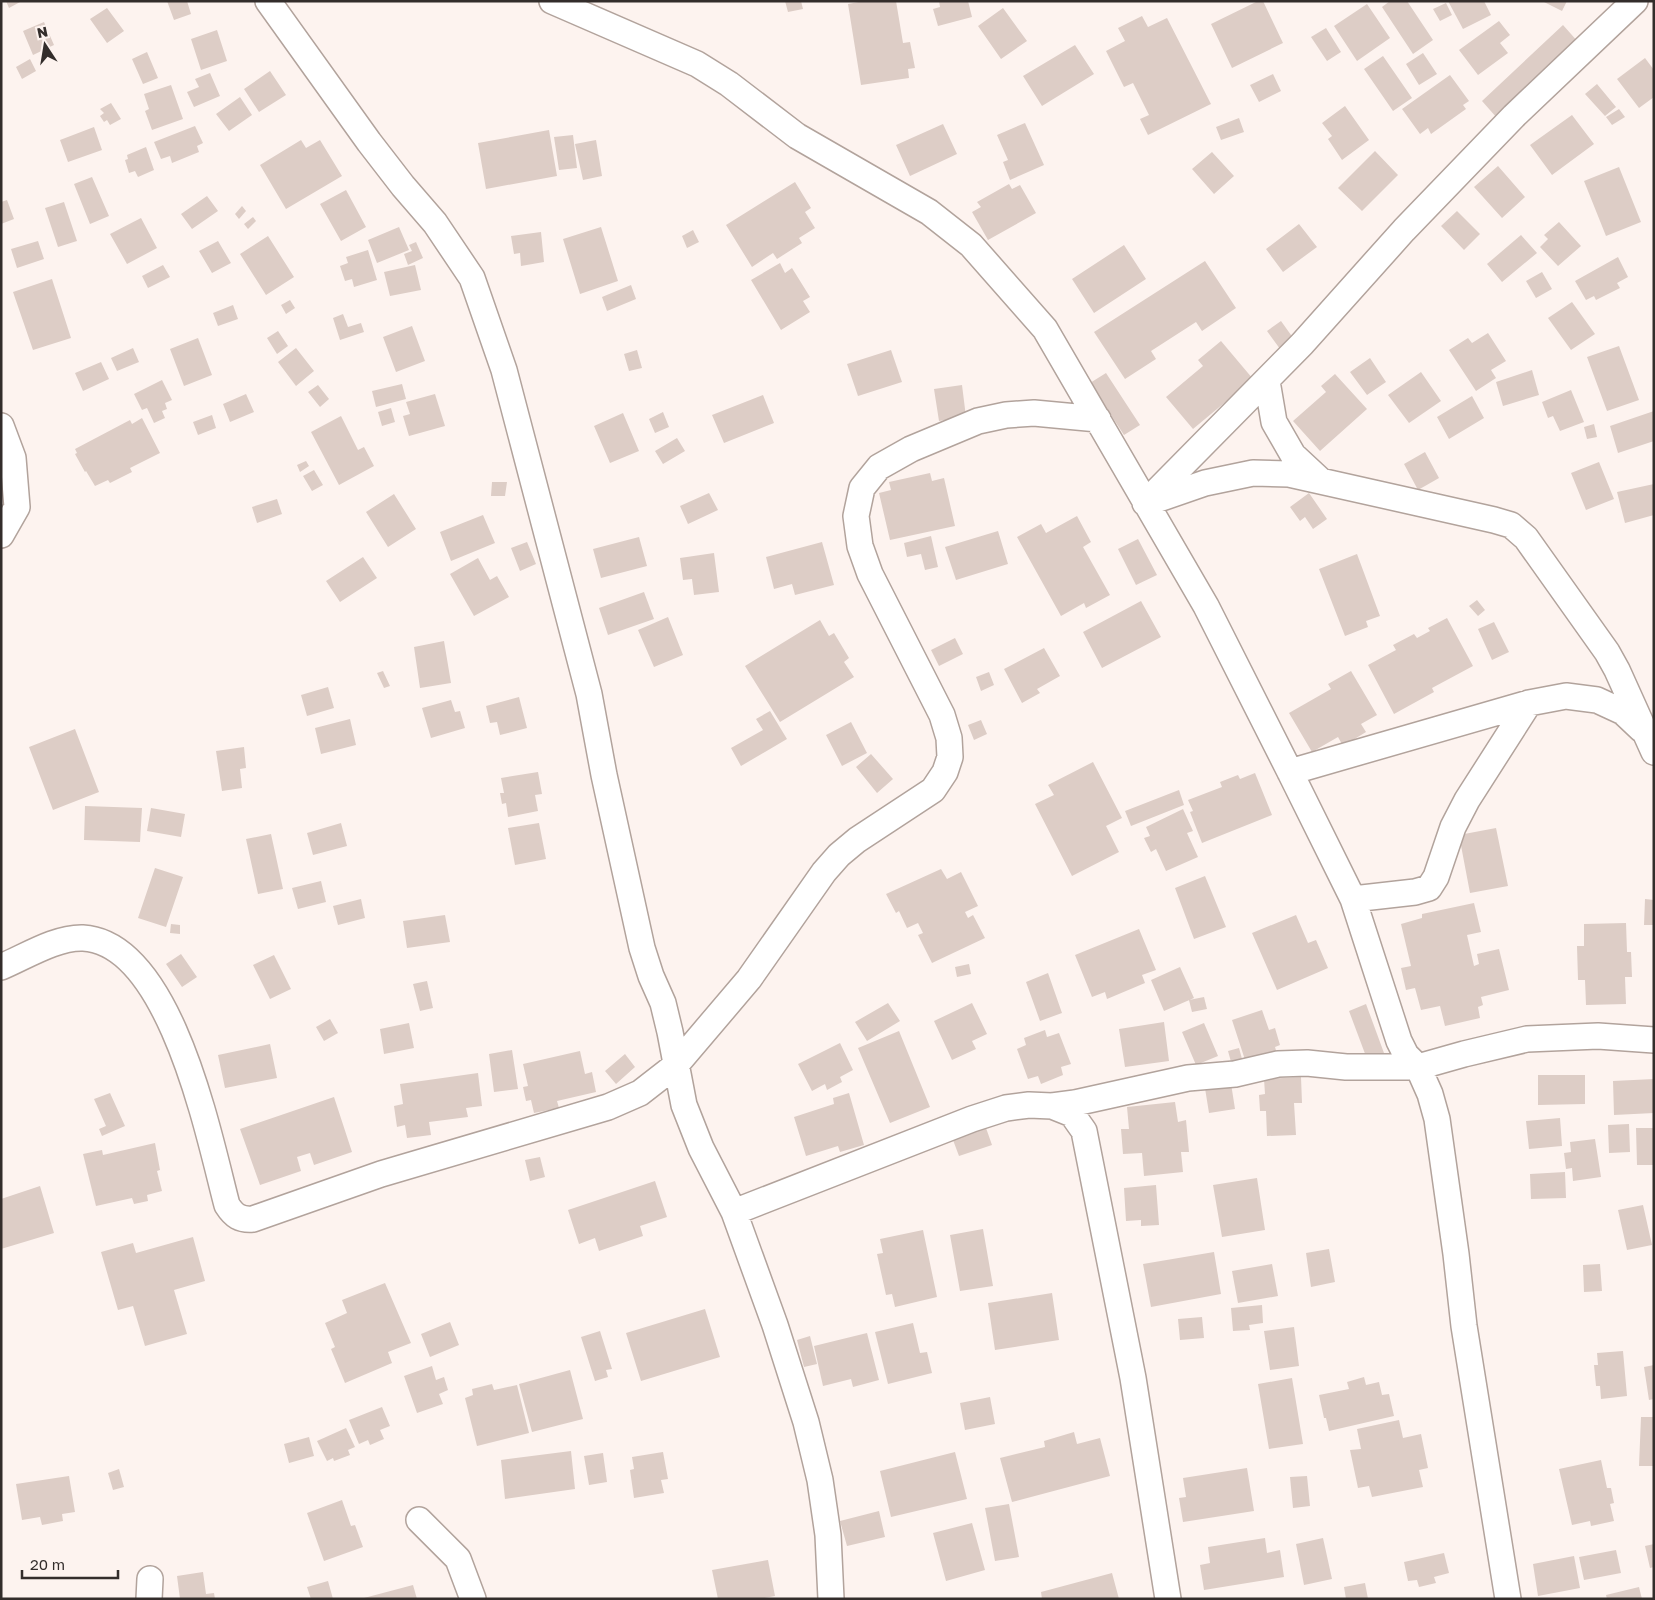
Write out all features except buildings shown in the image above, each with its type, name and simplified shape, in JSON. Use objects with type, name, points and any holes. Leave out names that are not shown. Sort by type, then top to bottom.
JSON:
[{"type":"street","points":[[268,1],[369,142],[403,186],[436,223],[472,278],[482,306],[504,370],[589,694],[604,775],[642,948],[651,976],[663,1003],[684,1105],[701,1148],[734,1212],[806,1422],[820,1480],[828,1535],[831,1599]]},
{"type":"street","points":[[552,1],[696,64],[729,84],[797,136],[929,212],[970,244],[1045,329],[1206,606],[1290,772],[1353,899],[1399,1041],[1406,1055],[1418,1068],[1430,1094],[1437,1119],[1464,1326],[1508,1599]]},
{"type":"street","points":[[1145,503],[1267,381],[1404,230],[1514,116],[1635,1]]},
{"type":"street","points":[[1650,1],[1654,4]]},
{"type":"street","points":[[1267,381],[1274,422],[1293,455],[1322,482]]},
{"type":"street","points":[[1,967],[62,940],[83,938],[105,943],[123,955],[139,971],[158,1000],[174,1032],[196,1086],[227,1205],[233,1215],[242,1220],[253,1219],[381,1174],[608,1107],[640,1093],[676,1065],[749,979],[834,860],[857,840],[934,790],[945,772],[950,757],[949,738],[942,715],[870,574],[860,546],[856,516],[862,488],[879,467],[911,448],[978,421],[1006,415],[1034,413],[1098,419]]},
{"type":"street","points":[[1,426],[13,458],[17,507],[1,535]]},
{"type":"street","points":[[1145,503],[1205,483],[1253,473],[1289,474],[1511,525],[1526,538],[1607,652],[1649,742]]},
{"type":"street","points":[[1290,772],[1529,703],[1566,696],[1597,700],[1623,712],[1649,742]]},
{"type":"street","points":[[1353,899],[1415,892],[1429,888],[1436,876],[1453,827],[1467,800],[1529,703]]},
{"type":"street","points":[[734,1212],[972,1119],[1006,1108],[1028,1105],[1052,1106],[1075,1104],[1188,1078],[1235,1074],[1278,1064],[1307,1063],[1346,1067],[1418,1068],[1464,1054],[1527,1039],[1598,1036],[1654,1040]]},
{"type":"street","points":[[1052,1106],[1072,1114],[1084,1131],[1133,1378],[1168,1599]]},
{"type":"street","points":[[419,1520],[458,1559],[473,1599]]}]
